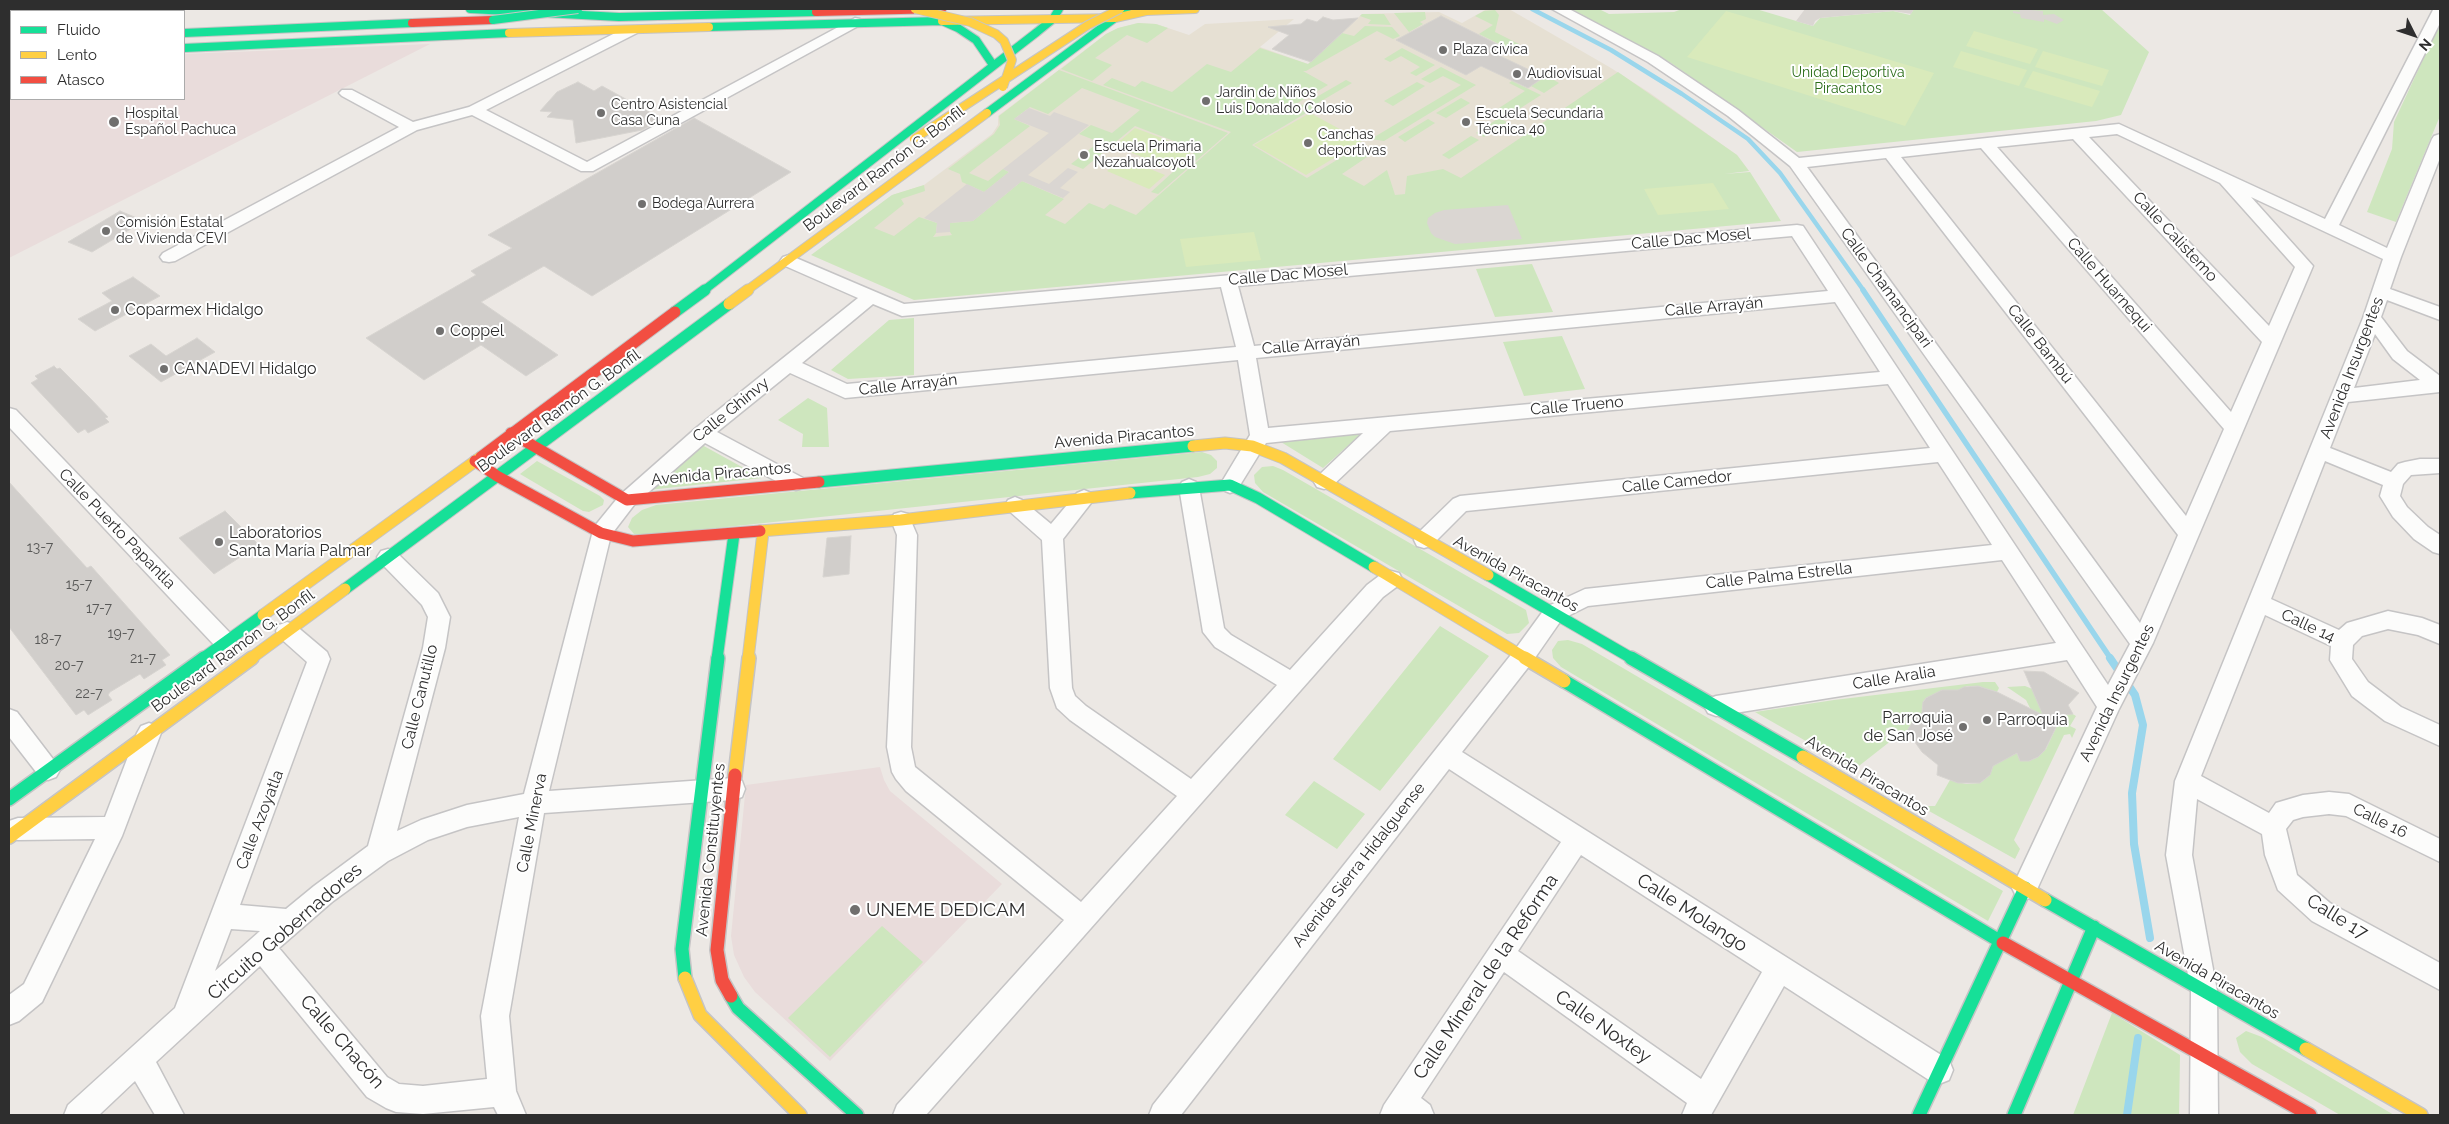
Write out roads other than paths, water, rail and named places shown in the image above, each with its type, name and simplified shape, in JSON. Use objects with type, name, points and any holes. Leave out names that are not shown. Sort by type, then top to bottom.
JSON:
[{"type":"street","points":[[61,10],[124,9]]},
{"type":"street","points":[[470,9],[619,17],[953,9]]},
{"type":"street","points":[[185,33],[493,20],[578,9]]},
{"type":"street","points":[[994,19],[1007,9]]},
{"type":"street","name":"Boulevard Ramón G. Bonfil","points":[[14,833],[1091,37],[1118,13],[1127,9]]},
{"type":"street","points":[[185,48],[460,35],[994,19],[1056,14],[1195,9]]},
{"type":"street","name":"Calle Chamancipari","points":[[1558,9],[1653,59],[1733,113],[1796,162],[2139,649]]},
{"type":"street","points":[[596,403],[649,351],[983,107],[1005,85],[1012,60],[1009,49],[996,34],[970,22],[914,10]]},
{"type":"street","points":[[2329,228],[2440,10]]},
{"type":"street","points":[[856,175],[1088,25],[1118,13]]},
{"type":"street","name":"Boulevard Ramón G. Bonfil","points":[[9,800],[475,461],[764,246],[1037,32],[1056,14]]},
{"type":"street","points":[[940,20],[958,28],[976,40],[993,65]]},
{"type":"street","points":[[474,110],[587,168],[855,22]]},
{"type":"street","points":[[1037,32],[1053,28],[1078,28],[1091,37]]},
{"type":"street","points":[[169,257],[411,127],[474,110],[632,30]]},
{"type":"street","points":[[347,93],[411,127]]},
{"type":"street","points":[[1796,162],[2119,129],[2392,258]]},
{"type":"street","name":"Calle Calistemo","points":[[2077,133],[2272,341]]},
{"type":"street","name":"Avenida Insurgentes","points":[[2204,1115],[2204,991],[2179,855],[2187,781],[2372,318],[2392,258],[2440,139]]},
{"type":"street","name":"Calle Huarnequi","points":[[1985,143],[2233,427]]},
{"type":"street","name":"Calle Bambú","points":[[1890,153],[2190,535]]},
{"type":"street","name":"Avenida Insurgentes","points":[[1919,1115],[2112,702],[2139,649],[2190,535],[2233,427],[2304,266],[2228,182]]},
{"type":"street","name":"Calle Dac Mosel","points":[[789,261],[902,310],[1797,230],[1840,296]]},
{"type":"street","points":[[1228,280],[1246,352],[1256,441],[1230,485]]},
{"type":"street","points":[[2382,292],[2440,314]]},
{"type":"street","points":[[1840,296],[2072,650],[2112,702]]},
{"type":"street","name":"Calle Arrayán","points":[[788,364],[845,391],[1840,296]]},
{"type":"street","name":"Calle Ghinvy","points":[[601,533],[627,500],[703,433],[871,297]]},
{"type":"street","points":[[2372,318],[2400,355],[2439,384]]},
{"type":"street","name":"Calle Trueno","points":[[1256,441],[1386,423],[1893,377]]},
{"type":"street","points":[[2340,396],[2439,384]]},
{"type":"street","name":"Calle Puerto Papantla","points":[[9,415],[225,642]]},
{"type":"street","points":[[1324,482],[1386,423]]},
{"type":"street","points":[[511,433],[627,500]]},
{"type":"street","points":[[703,433],[796,484]]},
{"type":"street","name":"Avenida Piracantos","points":[[627,500],[1256,441],[1424,540],[1716,706],[2025,888],[2421,1115]]},
{"type":"street","points":[[2319,451],[2394,482]]},
{"type":"street","name":"Calle Camedor","points":[[1424,540],[1460,504],[1944,454]]},
{"type":"street","points":[[475,461],[497,476],[601,533],[633,541],[901,520],[1015,505],[1189,486],[1230,485],[1258,498],[1522,658],[2000,941],[2310,1115]]},
{"type":"street","points":[[2440,466],[2420,466],[2405,469],[2394,482],[2390,496],[2400,512],[2421,533],[2440,546]]},
{"type":"street","points":[[1189,486],[1214,632],[1223,640],[1292,683]]},
{"type":"street","points":[[1084,498],[1052,537],[1061,688],[1065,701],[1078,713],[1193,794]]},
{"type":"street","points":[[1015,505],[1052,537]]},
{"type":"street","points":[[901,520],[907,535],[899,747],[904,772],[914,783],[1082,919]]},
{"type":"street","name":"Avenida Constituyentes","points":[[763,532],[733,789],[717,950],[722,980],[738,1008],[858,1115]]},
{"type":"street","name":"Calle Minerva","points":[[507,1103],[496,1016],[534,803],[601,533]]},
{"type":"street","name":"Avenida Constituyentes","points":[[734,534],[700,790],[682,949],[685,980],[700,1015],[800,1115]]},
{"type":"street","name":"Calle Palma Estrella","points":[[1554,614],[1585,598],[2007,551]]},
{"type":"street","name":"Calle Canutillo","points":[[379,853],[434,648],[439,617],[430,599],[388,557]]},
{"type":"street","points":[[906,1115],[1375,591],[1391,579]]},
{"type":"street","name":"Calle 14","points":[[2259,603],[2342,641],[2355,629],[2388,620],[2422,627],[2440,635]]},
{"type":"street","name":"Avenida Sierra Hidalguense","points":[[1163,1115],[1522,658],[1554,614]]},
{"type":"street","name":"Calle Azoyatla","points":[[183,1021],[319,659],[287,631]]},
{"type":"street","points":[[2342,641],[2341,660],[2360,689],[2393,714],[2440,736]]},
{"type":"street","name":"Calle Aralia","points":[[1716,706],[2072,650]]},
{"type":"street","points":[[9,719],[48,770]]},
{"type":"street","points":[[9,1012],[34,993],[113,828],[149,733]]},
{"type":"street","name":"Calle Molango","points":[[1445,754],[1939,1070]]},
{"type":"street","points":[[2187,781],[2273,826]]},
{"type":"street","name":"Circuito Gobernadores","points":[[78,1115],[323,894],[379,853],[421,831],[457,819],[534,803],[733,789]]},
{"type":"street","name":"Calle 16","points":[[2273,826],[2285,811],[2303,806],[2329,803],[2349,805],[2440,851]]},
{"type":"street","name":"Calle 17","points":[[2273,826],[2278,855],[2287,882],[2321,912],[2440,977]]},
{"type":"street","points":[[14,833],[113,828]]},
{"type":"street","name":"Calle Mineral de la Reforma","points":[[1405,1111],[1501,954],[1577,839]]},
{"type":"street","points":[[223,916],[290,922]]},
{"type":"street","points":[[2014,1115],[2094,927]]},
{"type":"street","name":"Calle Chacón","points":[[261,948],[377,1086],[396,1098],[507,1103]]},
{"type":"street","name":"Calle Noxtey","points":[[1501,954],[1701,1107]]},
{"type":"street","points":[[1701,1107],[1779,968]]},
{"type":"street","points":[[139,1060],[170,1115]]},
{"type":"waterway","points":[[1532,9],[1611,50],[1682,94],[1748,139],[1780,173],[1864,291]]},
{"type":"waterway","points":[[1863,290],[2111,659]]},
{"type":"waterway","points":[[2110,658],[2135,695],[2143,725],[2132,793],[2134,844],[2150,938]]},
{"type":"waterway","points":[[2127,1115],[2138,1038]]},
{"type":"place","name":"Plaza cívica","points":[[1443,50]]},
{"type":"place","name":"Audiovisual","points":[[1517,74]]},
{"type":"place","name":"Jardin de Niños Luis Donaldo Colosio","points":[[1206,101]]},
{"type":"place","name":"Centro Asistencial Casa Cuna","points":[[601,113]]},
{"type":"place","name":"Hospital Español Pachuca","points":[[114,122]]},
{"type":"place","name":"Escuela Secundaria Técnica 40","points":[[1466,122]]},
{"type":"place","name":"Canchas deportivas","points":[[1308,143]]},
{"type":"place","name":"Escuela Primaria Nezahualcoyotl","points":[[1084,155]]},
{"type":"place","name":"Bodega Aurrera","points":[[642,204]]},
{"type":"place","name":"Comisión Estatal de Vivienda CEVI","points":[[106,231]]},
{"type":"place","name":"Coparmex Hidalgo","points":[[115,310]]},
{"type":"place","name":"Coppel","points":[[440,331]]},
{"type":"place","name":"CANADEVI Hidalgo","points":[[164,369]]},
{"type":"place","name":"Laboratorios Santa María Palmar","points":[[219,542]]},
{"type":"place","name":"Parroquia","points":[[1987,720]]},
{"type":"place","name":"Parroquia de San José","points":[[1963,727]]},
{"type":"place","name":"UNEME DEDICAM","points":[[855,910]]},
{"type":"park label","name":"Unidad Deportiva Piracantos","points":[[1848,82]]}]
